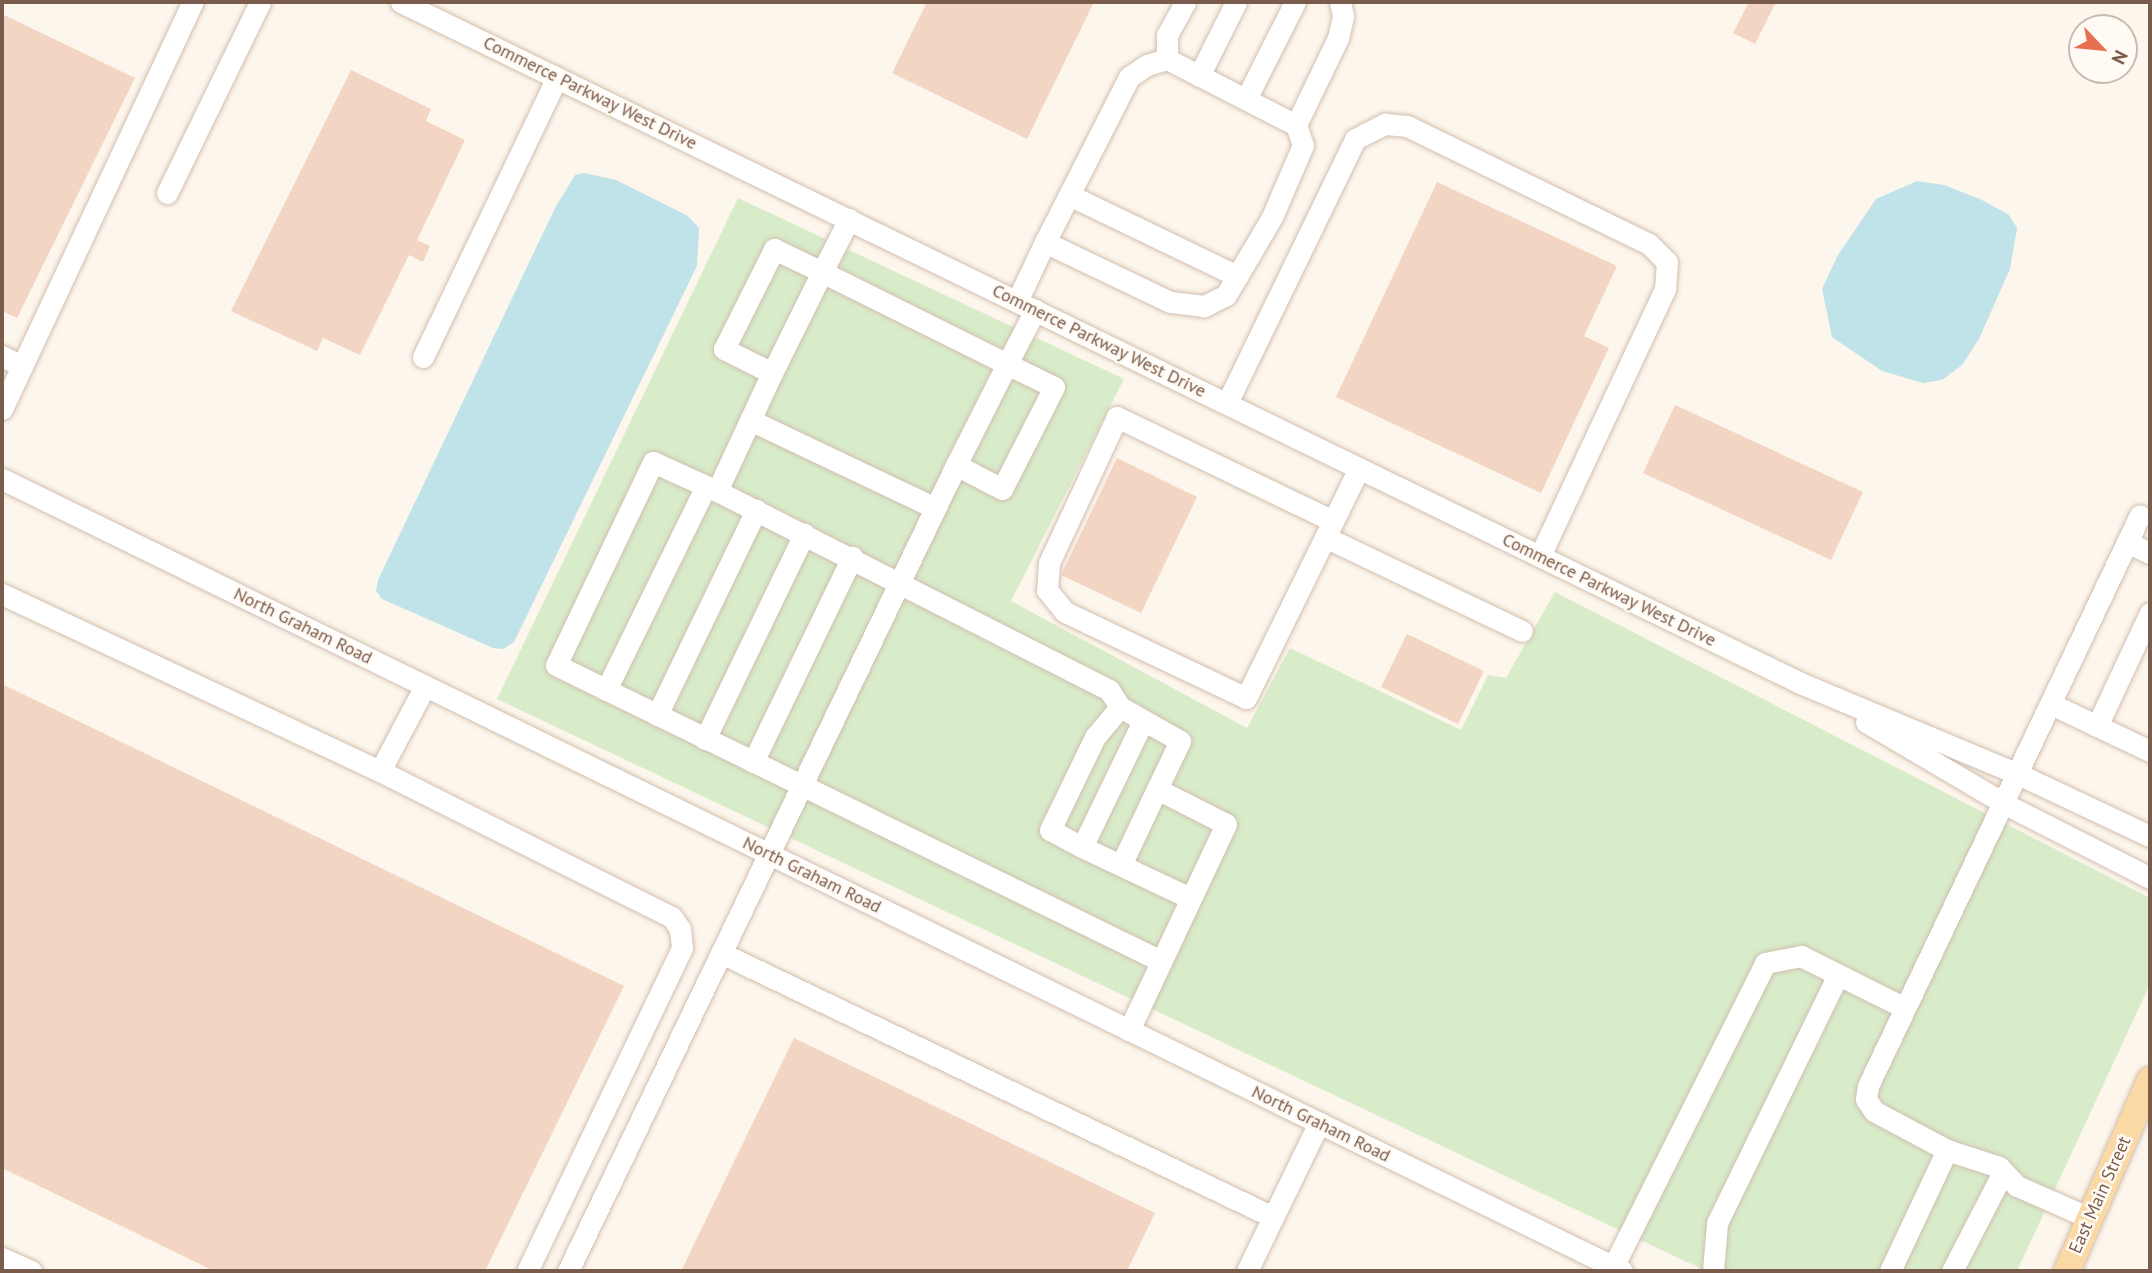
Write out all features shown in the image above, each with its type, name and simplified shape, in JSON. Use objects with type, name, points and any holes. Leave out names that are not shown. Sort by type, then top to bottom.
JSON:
[{"type":"main road","name":"East Main Street","points":[[2067,1271],[2150,1080]]},
{"type":"street","points":[[167,193],[260,2]]},
{"type":"street","name":"Commerce Parkway West Drive","points":[[401,2],[1798,682],[2018,774],[2150,836]]},
{"type":"street","points":[[1167,59],[1167,35],[1185,2]]},
{"type":"street","points":[[1199,76],[1236,2]]},
{"type":"street","points":[[1245,99],[1295,2]]},
{"type":"street","points":[[1296,125],[1338,38],[1343,16],[1340,2]]},
{"type":"street","points":[[2,409],[184,4]]},
{"type":"street","points":[[1045,242],[1184,307],[1204,306],[1226,295],[1295,166],[1303,145],[1296,125],[1167,59]]},
{"type":"street","points":[[568,1271],[1007,364],[1045,242],[1129,77],[1167,59]]},
{"type":"street","points":[[423,358],[557,77]]},
{"type":"street","points":[[1227,404],[1355,139],[1385,124],[1407,126],[1649,244],[1667,262],[1665,289],[1540,556]]},
{"type":"street","points":[[1069,195],[1237,276]]},
{"type":"street","points":[[606,690],[750,420],[849,219]]},
{"type":"street","points":[[772,373],[724,349],[774,249],[1054,387],[1002,489],[956,465]]},
{"type":"street","points":[[2,356],[22,366]]},
{"type":"street","points":[[1359,468],[1329,529],[1247,698],[1065,612],[1047,590],[1049,563],[1117,417],[1329,529],[1522,631]]},
{"type":"street","points":[[750,420],[935,509]]},
{"type":"street","points":[[1121,866],[1180,741],[1120,707],[1109,690],[900,581],[653,462],[556,666],[1161,961]]},
{"type":"street","name":"North Graham Road","points":[[2,479],[1618,1269]]},
{"type":"street","points":[[657,715],[756,510]]},
{"type":"street","points":[[2090,1219],[2017,1186],[2003,1172],[1964,1152],[1947,1150],[1890,1122],[1866,1100],[1868,1086],[2140,515]]},
{"type":"street","points":[[705,739],[804,534]]},
{"type":"street","points":[[2127,542],[2150,553]]},
{"type":"street","points":[[753,762],[852,558]]},
{"type":"street","points":[[2,594],[380,771],[672,917],[680,929],[682,948],[527,1271]]},
{"type":"street","points":[[2097,726],[2150,613]]},
{"type":"street","name":"Commerce Parkway West Drive","points":[[1798,682],[2004,803],[2150,878]]},
{"type":"street","points":[[380,771],[425,686]]},
{"type":"street","points":[[2051,704],[2150,751]]},
{"type":"street","points":[[1120,707],[1095,737],[1050,830],[1190,898]]},
{"type":"street","points":[[1082,847],[1143,721]]},
{"type":"street","points":[[1129,1030],[1226,824],[1157,789]]},
{"type":"street","points":[[721,953],[1273,1217]]},
{"type":"street","points":[[1618,1269],[1765,963],[1801,956],[1905,1008]]},
{"type":"street","points":[[1713,1271],[1717,1223],[1838,975]]},
{"type":"street","points":[[1247,1271],[1319,1123]]},
{"type":"street","points":[[1890,1271],[1947,1150]]},
{"type":"street","points":[[1952,1271],[2003,1172]]},
{"type":"street","points":[[2,1258],[31,1271]]},
{"type":"green space","points":[[738,198],[1124,379],[1011,601],[1247,728],[1290,648],[1461,730],[1488,675],[1506,678],[1555,592],[2150,898],[2150,984],[2017,1271],[1706,1271],[497,699]]},
{"type":"water","points":[[585,173],[616,180],[688,216],[699,228],[697,266],[514,642],[503,649],[493,648],[382,599],[376,591],[378,580],[555,208],[575,175]]},
{"type":"water","points":[[1917,181],[1944,185],[1980,199],[2009,215],[2017,228],[2010,269],[1979,339],[1962,365],[1942,380],[1923,383],[1882,371],[1832,337],[1822,289],[1838,255],[1876,199]]},
{"type":"building","points":[[927,2],[1094,2],[1027,139],[892,73]]},
{"type":"building","points":[[1749,2],[1776,2],[1755,44],[1733,33]]},
{"type":"building","points":[[2,14],[135,78],[17,318],[2,311]]},
{"type":"building","points":[[351,70],[431,109],[426,121],[465,140],[417,240],[430,246],[423,262],[409,255],[360,355],[323,338],[317,351],[231,311]]},
{"type":"building","points":[[1437,182],[1617,266],[1584,336],[1609,348],[1541,493],[1336,397]]},
{"type":"building","points":[[1675,405],[1863,492],[1831,560],[1643,473]]},
{"type":"building","points":[[1117,458],[1197,497],[1141,613],[1061,575]]},
{"type":"building","points":[[1407,634],[1484,671],[1458,724],[1381,687]]},
{"type":"building","points":[[2,684],[624,986],[485,1271],[214,1271],[2,1168]]},
{"type":"building","points":[[794,1038],[1155,1213],[1127,1271],[681,1271]]}]
